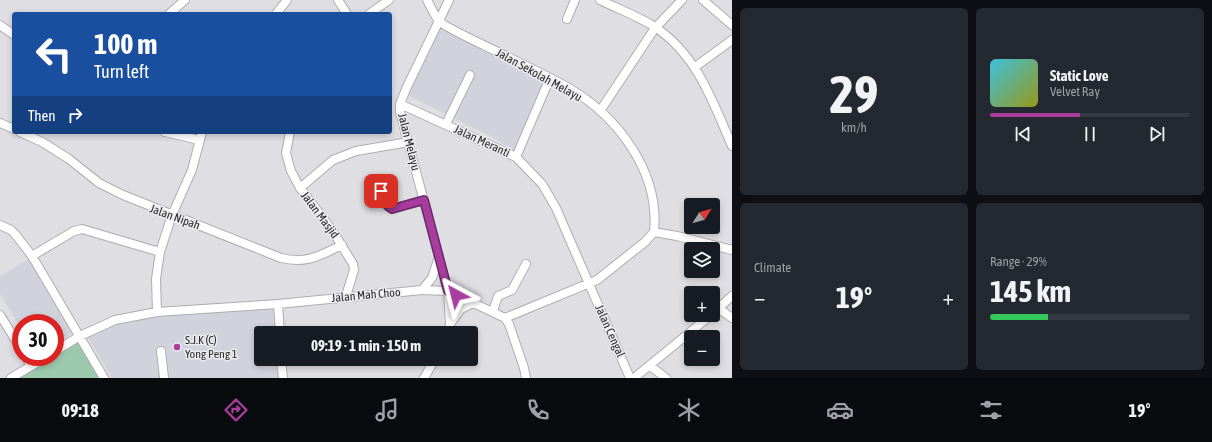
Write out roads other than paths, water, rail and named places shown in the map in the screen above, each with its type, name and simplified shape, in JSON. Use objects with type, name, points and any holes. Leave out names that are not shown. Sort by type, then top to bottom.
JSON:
[{"type":"street","points":[[171,12],[185,0]]},
{"type":"street","points":[[278,12],[287,0]]},
{"type":"street","points":[[338,0],[346,12]]},
{"type":"street","points":[[372,12],[389,0]]},
{"type":"street","points":[[427,0],[439,22]]},
{"type":"street","name":"Jalan Melayu","points":[[449,0],[410,79],[400,104],[402,123],[409,142],[448,291],[450,324]]},
{"type":"street","points":[[567,19],[575,0]]},
{"type":"street","points":[[600,0],[656,28],[683,53],[695,67],[705,83],[732,146]]},
{"type":"street","points":[[600,111],[656,28],[682,0]]},
{"type":"street","points":[[702,0],[732,25]]},
{"type":"street","name":"Jalan Sekolah Melayu","points":[[439,22],[569,88],[600,111],[622,134],[645,172],[653,198],[654,232]]},
{"type":"street","points":[[0,25],[12,34]]},
{"type":"street","points":[[695,67],[732,40]]},
{"type":"street","points":[[446,124],[470,75]]},
{"type":"street","points":[[516,157],[550,78]]},
{"type":"street","name":"Jalan Meranti","points":[[400,104],[516,157],[542,184],[549,195],[589,285]]},
{"type":"street","points":[[0,123],[12,128]]},
{"type":"street","name":"Jalan Nipah","points":[[24,134],[42,142],[69,159],[99,183],[140,204],[281,258],[296,262],[311,259],[342,244]]},
{"type":"street","points":[[174,134],[199,140]]},
{"type":"street","points":[[157,312],[156,279],[160,252],[172,215],[192,170],[201,134]]},
{"type":"street","name":"Jalan Masjid","points":[[290,134],[286,153],[291,170],[300,188],[342,244],[353,264],[354,270],[346,296]]},
{"type":"street","points":[[300,188],[333,160],[356,152],[409,142]]},
{"type":"street","points":[[381,191],[388,206],[392,209],[424,200]]},
{"type":"street","points":[[0,225],[11,230],[32,256],[104,378]]},
{"type":"street","points":[[32,256],[74,231],[82,229],[160,252]]},
{"type":"street","points":[[524,376],[509,324],[505,318],[589,285],[645,242],[654,232],[677,236],[732,250]]},
{"type":"street","points":[[422,290],[434,273],[439,256]]},
{"type":"street","points":[[493,311],[498,296],[512,290],[526,264]]},
{"type":"street","name":"Jalan Cengal","points":[[589,285],[630,378]]},
{"type":"street","name":"Jalan Mah Choo","points":[[64,346],[80,336],[115,320],[157,312],[278,304],[346,296],[422,290],[448,291],[505,318]]},
{"type":"street","points":[[720,307],[732,296]]},
{"type":"street","points":[[450,324],[461,309],[473,303]]},
{"type":"street","points":[[278,304],[280,326]]},
{"type":"street","points":[[720,313],[732,318]]},
{"type":"street","points":[[0,315],[12,334]]},
{"type":"street","points":[[634,378],[703,322]]},
{"type":"street","points":[[161,351],[164,378]]},
{"type":"street","points":[[11,378],[31,366]]},
{"type":"street","points":[[282,366],[283,378]]},
{"type":"street","points":[[424,378],[431,366]]},
{"type":"street","points":[[650,366],[666,378]]},
{"type":"place","name":"S.J.K (C) Yong Peng 1","points":[[177,347]]}]
